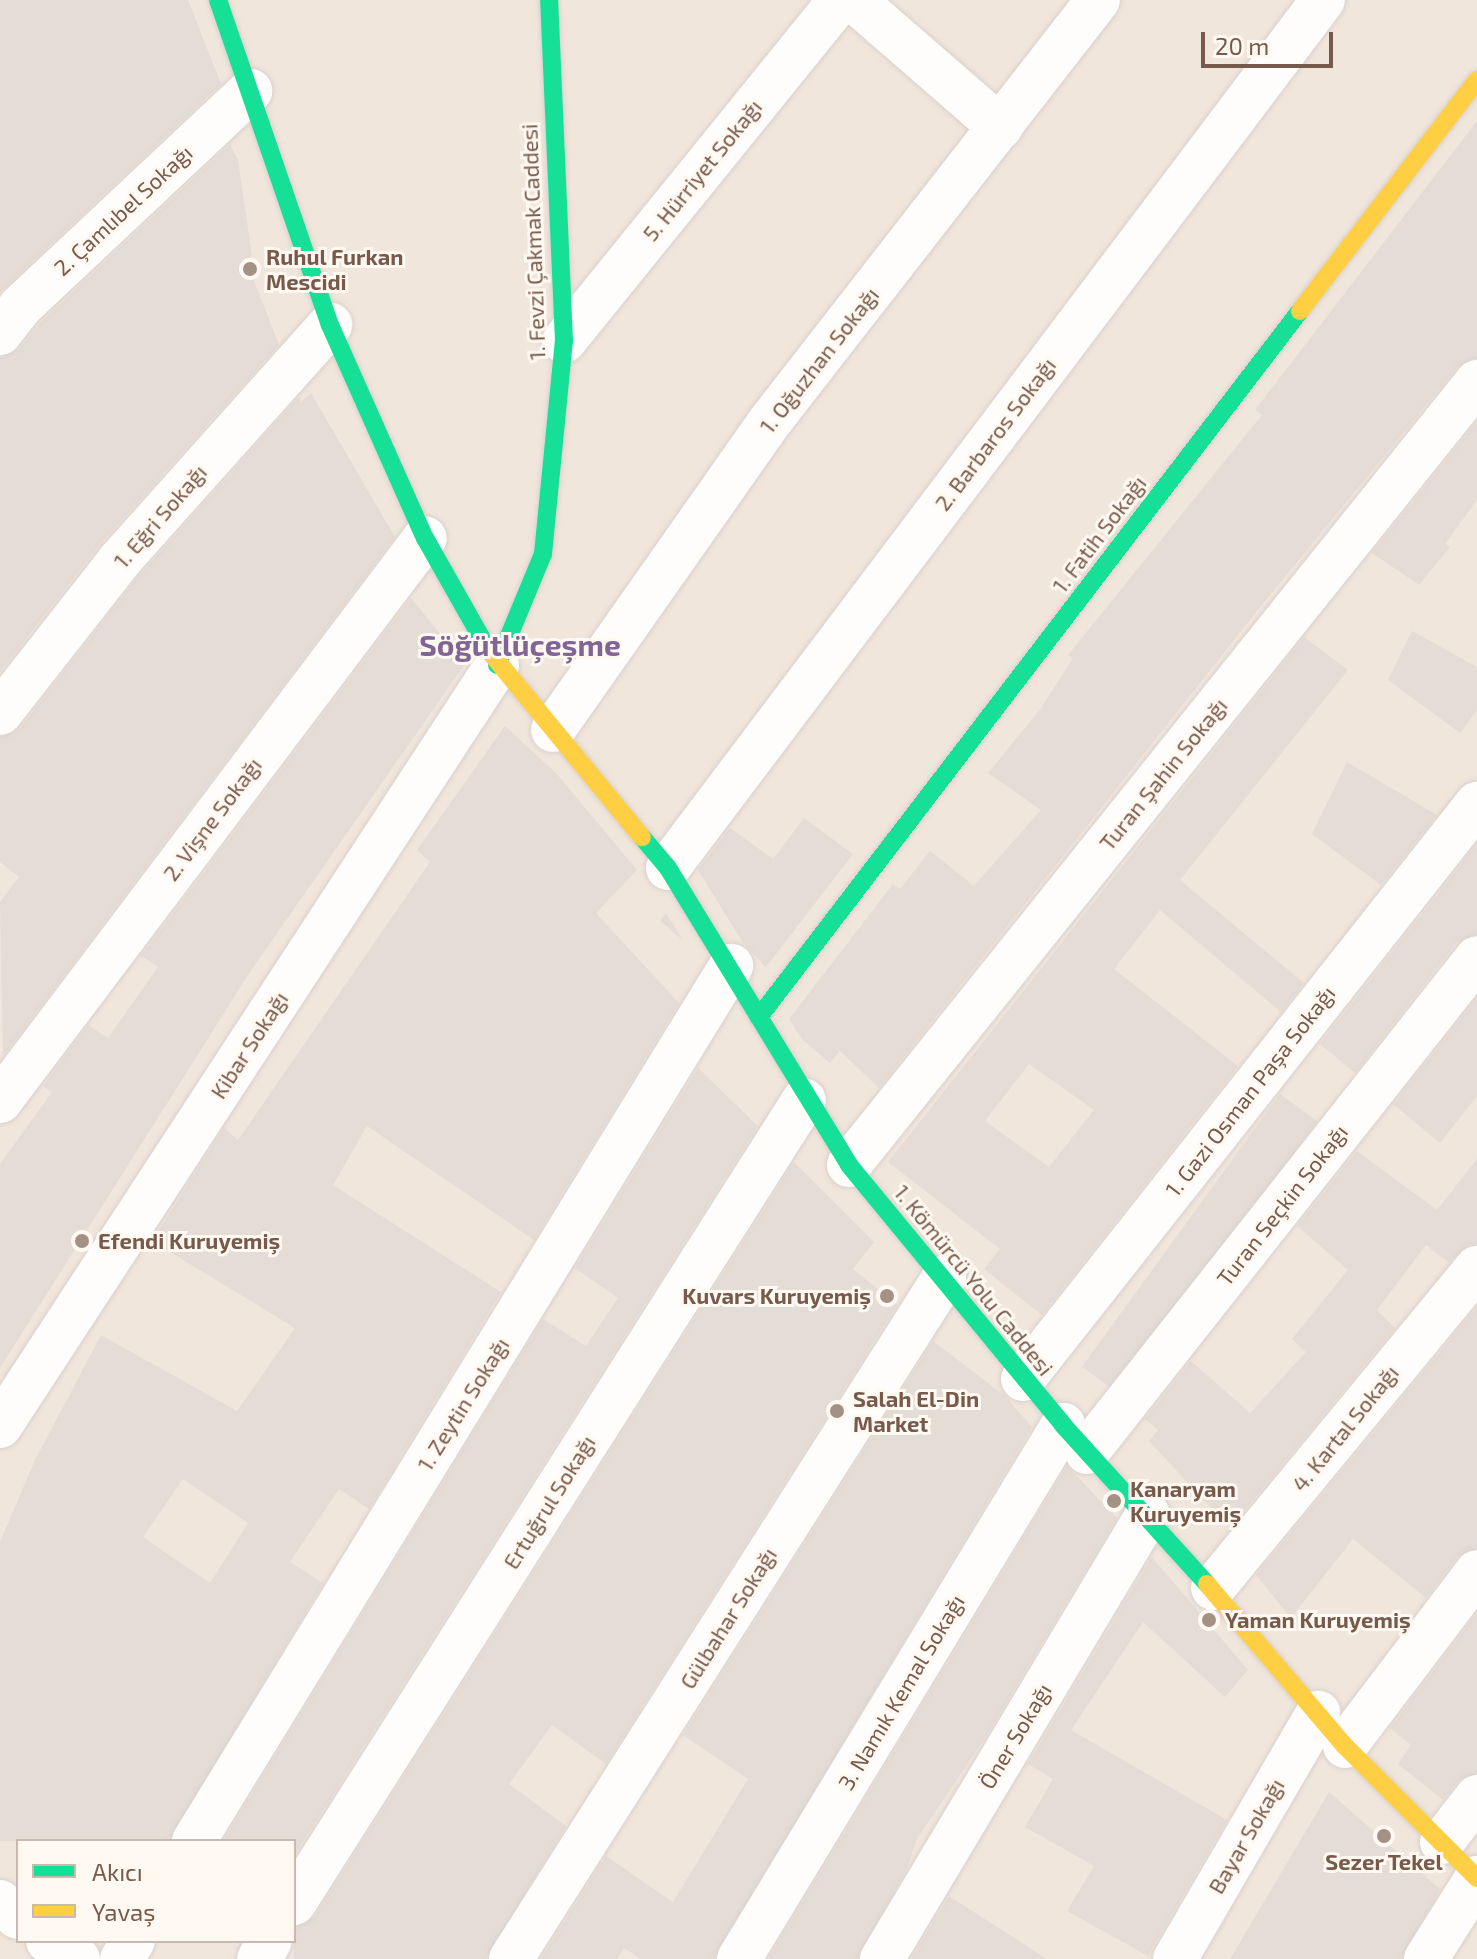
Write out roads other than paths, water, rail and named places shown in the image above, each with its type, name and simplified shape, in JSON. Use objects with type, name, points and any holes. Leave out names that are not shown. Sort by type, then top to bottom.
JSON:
[{"type":"street","name":"1. Kömürcü Yolu Caddesi","points":[[218,0],[330,325],[425,538],[497,665],[668,868],[731,966],[804,1100],[849,1165],[944,1278],[1023,1379],[1213,1588],[1345,1746],[1477,1878]]},
{"type":"street","name":"1. Fevzi Çakmak Caddesi","points":[[497,665],[543,554],[564,341],[549,0]]},
{"type":"street","name":"5. Hürriyet Sokağı","points":[[564,341],[840,0]]},
{"type":"street","points":[[854,0],[1000,127]]},
{"type":"street","name":"1. Oğuzhan Sokağı","points":[[553,730],[771,420],[1098,0]]},
{"type":"street","name":"2. Barbaros Sokağı","points":[[668,868],[1323,0]]},
{"type":"street","name":"1. Fatih Sokağı","points":[[759,1017],[1477,80]]},
{"type":"street","name":"2. Çamlıbel Sokağı","points":[[0,333],[20,307],[250,91]]},
{"type":"street","name":"1. Eğri Sokağı","points":[[0,713],[119,561],[330,325]]},
{"type":"street","name":"Turan Şahin Sokağı","points":[[849,1165],[1477,382]]},
{"type":"street","name":"2. Vişne Sokağı","points":[[0,1101],[425,538]]},
{"type":"street","name":"Kibar Sokağı","points":[[0,1426],[497,665]]},
{"type":"street","name":"1. Gazi Osman Paşa Sokağı","points":[[1023,1379],[1477,804]]},
{"type":"street","name":"Turan Seçkin Sokağı","points":[[1075,1438],[1477,958]]},
{"type":"street","name":"1. Zeytin Sokağı","points":[[195,1839],[731,966]]},
{"type":"street","name":"Ertuğrul Sokağı","points":[[296,1900],[804,1100]]},
{"type":"street","name":"4. Kartal Sokağı","points":[[1213,1588],[1477,1268]]},
{"type":"street","name":"Gülbahar Sokağı","points":[[511,1959],[944,1278]]},
{"type":"street","name":"3. Namık Kemal Sokağı","points":[[739,1959],[1075,1438]]},
{"type":"street","name":"Öner Sokağı","points":[[882,1959],[1148,1514]]},
{"type":"street","points":[[1345,1746],[1477,1572]]},
{"type":"street","name":"Bayar Sokağı","points":[[1175,1959],[1318,1713]]},
{"type":"street","points":[[1442,1842],[1477,1797]]},
{"type":"street","points":[[1426,1959],[1477,1878]]},
{"type":"street","points":[[0,1902],[16,1915]]},
{"type":"place","name":"Ruhul Furkan Mescidi","points":[[250,269]]},
{"type":"place","name":"Efendi Kuruyemiş","points":[[82,1241]]},
{"type":"place","name":"Kuvars Kuruyemiş","points":[[887,1296]]},
{"type":"place","name":"Salah El-Din Market","points":[[837,1411]]},
{"type":"place","name":"Kanaryam Kuruyemiş","points":[[1114,1501]]},
{"type":"place","name":"Yaman Kuruyemiş","points":[[1209,1620]]},
{"type":"place","name":"Sezer Tekel","points":[[1384,1836]]},
{"type":"district","name":"Söğütlüçeşme","points":[[520,644]]}]
